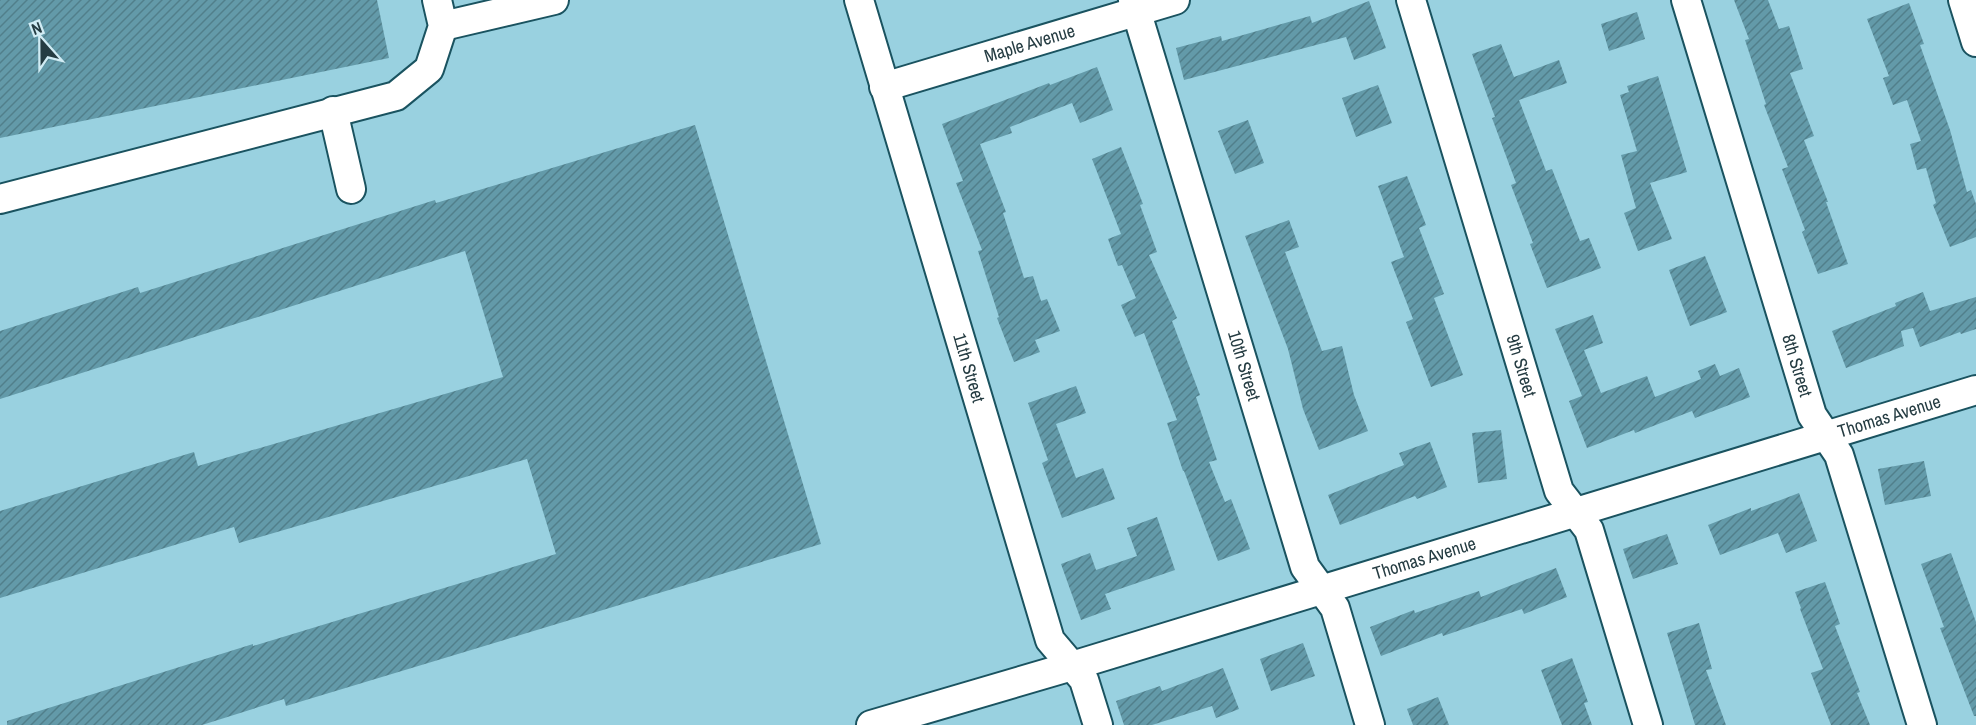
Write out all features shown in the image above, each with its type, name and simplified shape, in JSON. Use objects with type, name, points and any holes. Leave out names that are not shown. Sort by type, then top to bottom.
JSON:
[{"type":"street","points":[[0,198],[396,96],[429,69],[440,13],[554,0]]},
{"type":"street","name":"11th Street","points":[[859,0],[1050,640],[1084,680],[1098,725]]},
{"type":"street","name":"Maple Avenue","points":[[884,87],[1135,6],[1175,0]]},
{"type":"street","name":"9th Street","points":[[1411,0],[1559,491],[1589,530],[1648,725]]},
{"type":"street","name":"8th Street","points":[[1686,0],[1812,415],[1839,455],[1922,725]]},
{"type":"street","points":[[1963,0],[1976,42]]},
{"type":"street","name":"10th Street","points":[[1135,6],[1305,567],[1335,608],[1370,725]]},
{"type":"street","points":[[333,111],[351,189]]},
{"type":"street","name":"Thomas Avenue","points":[[871,725],[1072,666],[1976,390]]},
{"type":"building","points":[[0,0],[377,0],[389,58],[0,138]]},
{"type":"building","points":[[1734,0],[1768,0],[1779,29],[1789,26],[1803,69],[1790,73],[1814,136],[1804,140],[1828,202],[1826,202],[1848,264],[1818,274],[1802,232],[1805,230],[1782,169],[1788,167],[1764,105],[1766,104],[1745,40],[1749,39]]},
{"type":"building","points":[[1369,1],[1386,48],[1354,60],[1346,37],[1184,80],[1176,48],[1221,36],[1222,41],[1310,16],[1312,23]]},
{"type":"building","points":[[1909,3],[1924,44],[1920,45],[1950,130],[1967,192],[1971,190],[1976,204],[1976,237],[1950,247],[1933,205],[1936,203],[1926,168],[1917,170],[1910,144],[1921,141],[1907,100],[1893,105],[1883,78],[1889,76],[1867,19]]},
{"type":"building","points":[[1637,12],[1645,39],[1609,51],[1601,24]]},
{"type":"building","points":[[1501,44],[1514,77],[1559,60],[1567,83],[1519,100],[1546,171],[1552,169],[1580,241],[1589,238],[1601,268],[1547,288],[1511,185],[1516,183],[1472,54]]},
{"type":"building","points":[[1097,67],[1113,110],[1080,123],[1072,103],[1010,127],[1012,133],[980,144],[1006,212],[1003,213],[1024,278],[1033,276],[1041,301],[1047,299],[1060,331],[1035,340],[1040,352],[1014,362],[997,318],[999,317],[978,251],[982,250],[956,183],[963,181],[942,124]]},
{"type":"building","points":[[1658,76],[1687,172],[1650,183],[1672,239],[1638,251],[1624,213],[1636,208],[1621,155],[1637,151],[1620,95],[1629,92],[1627,86]]},
{"type":"building","points":[[1378,85],[1392,123],[1356,137],[1342,98]]},
{"type":"building","points":[[1248,120],[1264,163],[1235,174],[1218,131]]},
{"type":"building","points":[[695,125],[821,544],[286,706],[284,699],[202,725],[7,725],[7,721],[253,644],[253,646],[556,554],[527,459],[239,543],[234,527],[0,598],[0,511],[194,452],[198,466],[503,377],[465,251],[0,399],[0,331],[138,287],[140,293],[435,200],[436,203]]},
{"type":"building","points":[[1121,147],[1143,204],[1140,205],[1157,252],[1149,255],[1177,318],[1172,321],[1200,395],[1196,397],[1217,460],[1209,462],[1225,502],[1231,499],[1250,549],[1218,561],[1167,423],[1177,420],[1144,333],[1135,337],[1121,305],[1136,298],[1122,265],[1118,266],[1108,239],[1121,234],[1092,159]]},
{"type":"building","points":[[1407,176],[1426,225],[1419,228],[1444,294],[1434,298],[1463,375],[1431,387],[1406,322],[1413,319],[1391,262],[1404,257],[1378,186]]},
{"type":"building","points":[[1289,220],[1299,247],[1285,252],[1322,351],[1342,346],[1354,395],[1368,431],[1319,450],[1303,409],[1288,349],[1245,236]]},
{"type":"building","points":[[1705,256],[1727,312],[1690,326],[1669,270]]},
{"type":"building","points":[[1923,292],[1930,311],[1976,297],[1976,329],[1961,334],[1960,332],[1920,347],[1913,328],[1901,331],[1904,346],[1846,368],[1832,331],[1896,306],[1895,303]]},
{"type":"building","points":[[1593,315],[1603,343],[1584,350],[1601,393],[1647,376],[1655,397],[1701,379],[1698,371],[1715,364],[1720,376],[1739,368],[1750,397],[1695,418],[1692,411],[1635,433],[1634,430],[1587,448],[1569,401],[1582,396],[1555,329]]},
{"type":"building","points":[[1076,386],[1086,413],[1056,424],[1076,478],[1103,468],[1115,499],[1062,518],[1042,463],[1048,460],[1028,403]]},
{"type":"building","points":[[1501,430],[1507,479],[1478,483],[1472,433]]},
{"type":"building","points":[[1430,442],[1447,487],[1417,499],[1415,496],[1340,525],[1328,495],[1404,465],[1399,453]]},
{"type":"building","points":[[1924,461],[1931,496],[1885,505],[1878,469]]},
{"type":"building","points":[[1799,493],[1817,541],[1786,553],[1778,533],[1720,555],[1708,525]]},
{"type":"building","points":[[1157,517],[1175,570],[1105,594],[1111,609],[1081,620],[1061,564],[1090,553],[1096,570],[1137,556],[1127,528]]},
{"type":"building","points":[[1667,534],[1678,564],[1633,579],[1623,549]]},
{"type":"building","points":[[1951,553],[1976,622],[1976,716],[1974,716],[1940,628],[1944,627],[1921,564]]},
{"type":"building","points":[[1556,568],[1567,597],[1524,614],[1522,609],[1443,636],[1442,633],[1381,656],[1370,627],[1414,610],[1415,613],[1479,591],[1481,597]]},
{"type":"building","points":[[1825,582],[1840,624],[1835,626],[1870,725],[1831,725],[1811,673],[1823,669],[1795,592]]},
{"type":"building","points":[[1699,623],[1712,669],[1706,670],[1726,725],[1695,725],[1667,633]]},
{"type":"building","points":[[1303,643],[1315,676],[1271,691],[1260,659]]},
{"type":"building","points":[[1572,658],[1588,702],[1584,703],[1592,725],[1562,725],[1541,670]]},
{"type":"building","points":[[1223,668],[1239,709],[1216,718],[1212,706],[1152,725],[1124,725],[1116,701],[1160,686],[1162,691]]},
{"type":"building","points":[[1438,697],[1449,725],[1413,725],[1407,709]]}]
